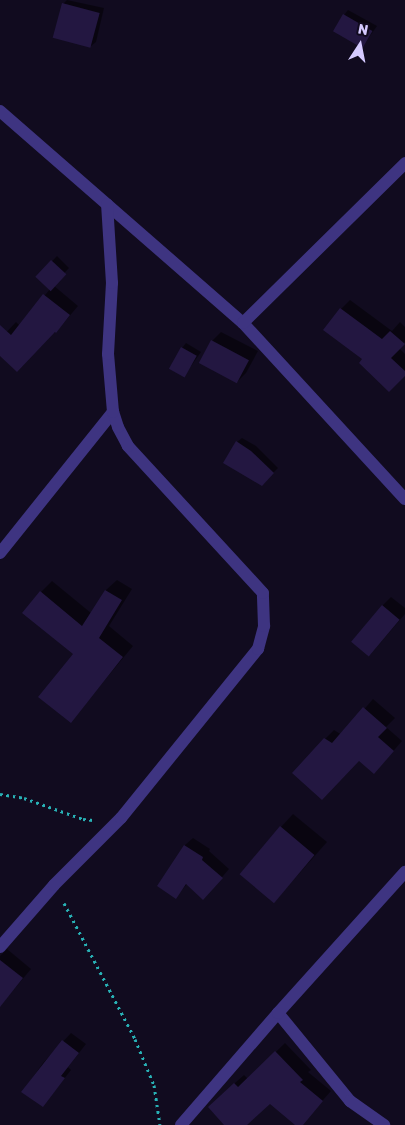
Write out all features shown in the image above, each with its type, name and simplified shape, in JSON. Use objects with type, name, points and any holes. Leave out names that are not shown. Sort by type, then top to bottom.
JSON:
[{"type":"street","points":[[0,111],[243,323],[405,500]]},
{"type":"street","points":[[243,323],[405,163]]},
{"type":"street","points":[[0,947],[54,885],[121,818],[258,649],[266,610],[263,594],[128,446],[113,412],[108,354],[112,283],[107,204]]},
{"type":"street","points":[[0,553],[113,412]]},
{"type":"street","points":[[182,1125],[278,1013],[405,872]]},
{"type":"street","points":[[278,1013],[350,1102],[384,1125]]},
{"type":"path","points":[[0,794],[24,798],[82,819],[102,820],[121,818]]},
{"type":"path","points":[[54,885],[135,1040],[154,1085],[160,1125]]},
{"type":"building","points":[[62,3],[100,13],[90,48],[53,38]]},
{"type":"building","points":[[343,14],[372,31],[362,48],[333,31]]},
{"type":"building","points":[[51,260],[66,274],[51,291],[35,277]]},
{"type":"building","points":[[43,294],[70,315],[56,333],[17,372],[0,356],[0,325],[11,335]]},
{"type":"building","points":[[340,308],[382,339],[390,331],[405,344],[391,358],[405,371],[405,376],[389,392],[359,363],[362,359],[323,330]]},
{"type":"building","points":[[211,340],[249,360],[237,383],[199,363]]},
{"type":"building","points":[[181,347],[197,356],[185,378],[169,369]]},
{"type":"building","points":[[236,441],[251,451],[274,473],[262,486],[223,463]]},
{"type":"building","points":[[105,590],[122,600],[99,638],[123,657],[71,723],[38,697],[73,654],[22,613],[40,591],[82,626]]},
{"type":"building","points":[[382,605],[400,620],[369,657],[351,642]]},
{"type":"building","points":[[363,707],[387,728],[378,737],[394,751],[374,774],[359,761],[322,800],[292,773],[324,738],[332,743]]},
{"type":"building","points":[[280,826],[314,855],[274,903],[240,874]]},
{"type":"building","points":[[184,845],[203,857],[202,860],[223,878],[203,900],[186,884],[176,899],[157,886]]},
{"type":"building","points":[[0,960],[23,978],[0,1007]]},
{"type":"building","points":[[62,1040],[79,1053],[61,1076],[65,1078],[43,1107],[21,1092]]},
{"type":"building","points":[[275,1051],[303,1080],[300,1082],[323,1101],[303,1125],[295,1125],[270,1104],[247,1125],[224,1125],[208,1107],[234,1083],[238,1087]]}]
